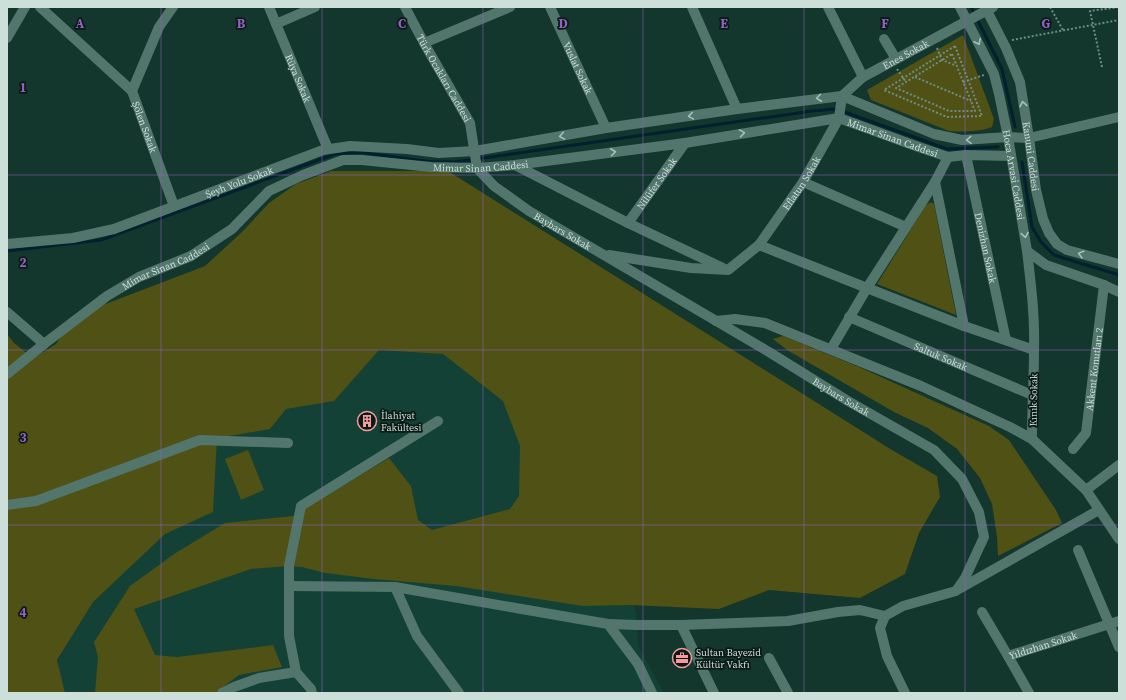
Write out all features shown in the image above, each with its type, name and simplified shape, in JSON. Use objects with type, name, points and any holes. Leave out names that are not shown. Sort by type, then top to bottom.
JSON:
[{"type":"street","points":[[7,38],[25,7]]},
{"type":"street","points":[[40,7],[132,91]]},
{"type":"street","name":"Şölen Sokak","points":[[173,7],[159,28],[132,91],[174,206]]},
{"type":"street","name":"Rüya Sokak","points":[[268,7],[328,149]]},
{"type":"street","points":[[276,24],[315,7]]},
{"type":"street","name":"Türk Ocakları Caddesi","points":[[405,7],[470,123],[477,168]]},
{"type":"street","points":[[424,43],[510,7]]},
{"type":"street","name":"Vuslat Sokak","points":[[550,7],[606,128]]},
{"type":"street","points":[[692,7],[737,109]]},
{"type":"street","points":[[828,7],[863,77]]},
{"type":"street","name":"Hoca Arvasi Caddesi","points":[[960,7],[993,72],[1008,137],[1027,251]]},
{"type":"street","name":"Enes Sokak","points":[[842,96],[863,77],[989,8]]},
{"type":"street","name":"Kanuni Caddesi","points":[[989,8],[1020,82],[1036,190],[1049,233],[1057,244],[1067,250],[1119,264]]},
{"type":"street","points":[[884,39],[894,60]]},
{"type":"street","points":[[839,118],[842,96]]},
{"type":"street","name":"Mimar Sinan Caddesi","points":[[475,151],[606,128],[737,109],[842,96],[934,134],[962,140],[1008,137],[1029,138],[1119,118]]},
{"type":"street","name":"Mimar Sinan Caddesi","points":[[7,374],[107,296],[139,277],[191,256],[232,229],[269,191],[303,174],[342,160],[362,160],[431,167],[477,168],[515,165],[685,143],[839,118],[948,157],[966,155],[1011,156]]},
{"type":"street","name":"Eflatun Sokak","points":[[728,270],[759,245],[803,182],[839,118]]},
{"type":"street","name":"Nilüfer Sokak","points":[[628,223],[685,143]]},
{"type":"street","name":"Şeyh Yolu Sokak","points":[[7,244],[73,238],[114,229],[328,149],[350,146],[407,149],[439,153],[475,151]]},
{"type":"street","name":"Denizhan Sokak","points":[[966,155],[1006,340]]},
{"type":"street","points":[[831,349],[867,288],[935,182],[948,157]]},
{"type":"street","points":[[515,165],[628,223],[728,270]]},
{"type":"street","name":"Baybars Sokak","points":[[477,168],[494,186],[529,211],[848,401],[934,450],[962,479],[979,512],[984,537],[966,578],[956,591]]},
{"type":"street","points":[[803,182],[906,227]]},
{"type":"street","points":[[935,182],[964,326]]},
{"type":"street","points":[[759,245],[964,326],[1034,350]]},
{"type":"street","points":[[1027,251],[1046,265],[1104,285],[1119,292]]},
{"type":"street","name":"Kınık Sokak","points":[[1027,251],[1034,318],[1032,439],[1086,490],[1119,539]]},
{"type":"street","points":[[603,254],[691,268],[728,270]]},
{"type":"street","name":"Akkent Konutları 2","points":[[1073,449],[1086,433],[1104,285]]},
{"type":"street","points":[[7,312],[44,344]]},
{"type":"street","name":"Saltuk Sokak","points":[[849,317],[1032,395]]},
{"type":"street","points":[[716,321],[735,319],[765,323],[921,386],[1010,427],[1032,439]]},
{"type":"street","points":[[312,693],[311,689],[296,672],[289,636],[289,566],[301,506],[438,421]]},
{"type":"street","points":[[7,505],[36,501],[200,440],[288,443]]},
{"type":"street","points":[[1086,490],[1119,465]]},
{"type":"street","points":[[905,693],[885,649],[880,628],[885,616],[903,606],[956,591],[1099,510]]},
{"type":"street","points":[[1078,550],[1114,623],[1119,647]]},
{"type":"street","points":[[289,586],[395,587],[608,624],[681,625],[788,621],[838,612],[860,610],[885,616]]},
{"type":"street","points":[[395,587],[417,636],[459,693]]},
{"type":"street","points":[[982,612],[1008,656]]},
{"type":"street","name":"Yıldızhan Sokak","points":[[1029,693],[1008,656],[1114,623]]},
{"type":"street","points":[[608,624],[638,664],[652,693]]},
{"type":"street","points":[[681,625],[714,693]]},
{"type":"street","points":[[769,658],[788,693]]},
{"type":"street","points":[[222,693],[259,678],[296,672]]},
{"type":"path","points":[[1050,7],[1063,30]]},
{"type":"path","points":[[1102,67],[1090,11],[1119,7]]},
{"type":"path","points":[[1003,41],[1119,20]]},
{"type":"path","points":[[933,39],[942,60],[956,66]]},
{"type":"path","points":[[954,46],[982,116],[948,117],[884,90],[940,55],[954,46]]},
{"type":"path","points":[[952,54],[974,111],[949,111],[896,88],[942,60],[952,54]]},
{"type":"path","points":[[894,60],[906,83]]},
{"type":"path","points":[[963,82],[993,72]]},
{"type":"path","points":[[915,77],[971,102]]},
{"type":"shaded area","points":[[963,35],[994,119],[992,127],[982,130],[959,132],[949,131],[871,100],[867,90]]},
{"type":"shaded area","points":[[331,171],[448,171],[892,450],[937,476],[940,497],[919,533],[905,574],[860,598],[769,590],[719,609],[629,605],[583,606],[456,586],[325,573],[302,567],[289,566],[251,569],[134,609],[155,655],[177,657],[273,645],[282,667],[239,675],[215,693],[95,693],[98,657],[94,642],[130,586],[174,554],[225,523],[293,516],[389,458],[411,486],[418,520],[432,530],[510,509],[519,496],[520,446],[503,401],[443,354],[379,350],[334,401],[286,409],[270,429],[217,438],[213,512],[165,534],[93,602],[57,660],[65,693],[7,693],[7,334],[14,343],[33,358],[56,344],[74,316],[205,266],[242,232],[269,203],[296,184]]},
{"type":"shaded area","points":[[931,202],[934,204],[956,315],[877,284],[926,205]]},
{"type":"shaded area","points":[[502,295],[636,611],[638,645],[664,693],[46,693],[102,542],[277,335]]},
{"type":"shaded area","points":[[783,336],[859,367],[989,426],[1009,440],[1056,510],[1062,523],[998,556],[992,504],[980,478],[957,449],[928,428],[894,412],[787,350],[773,339]]},
{"type":"shaded area","points":[[248,450],[264,490],[241,500],[225,459]]},
{"type":"waterway","points":[[971,7],[1002,69],[1015,127]]},
{"type":"waterway","points":[[7,251],[101,240],[335,154],[358,152],[432,162],[455,162],[812,111],[836,109],[947,149],[998,147]]},
{"type":"waterway","points":[[1022,162],[1032,227],[1041,242],[1054,255],[1119,275]]},
{"type":"place","name":"İlahiyat Fakültesi","points":[[367,421]]},
{"type":"place","name":"Sultan Bayezid Kültür Vakfı","points":[[682,658]]}]
